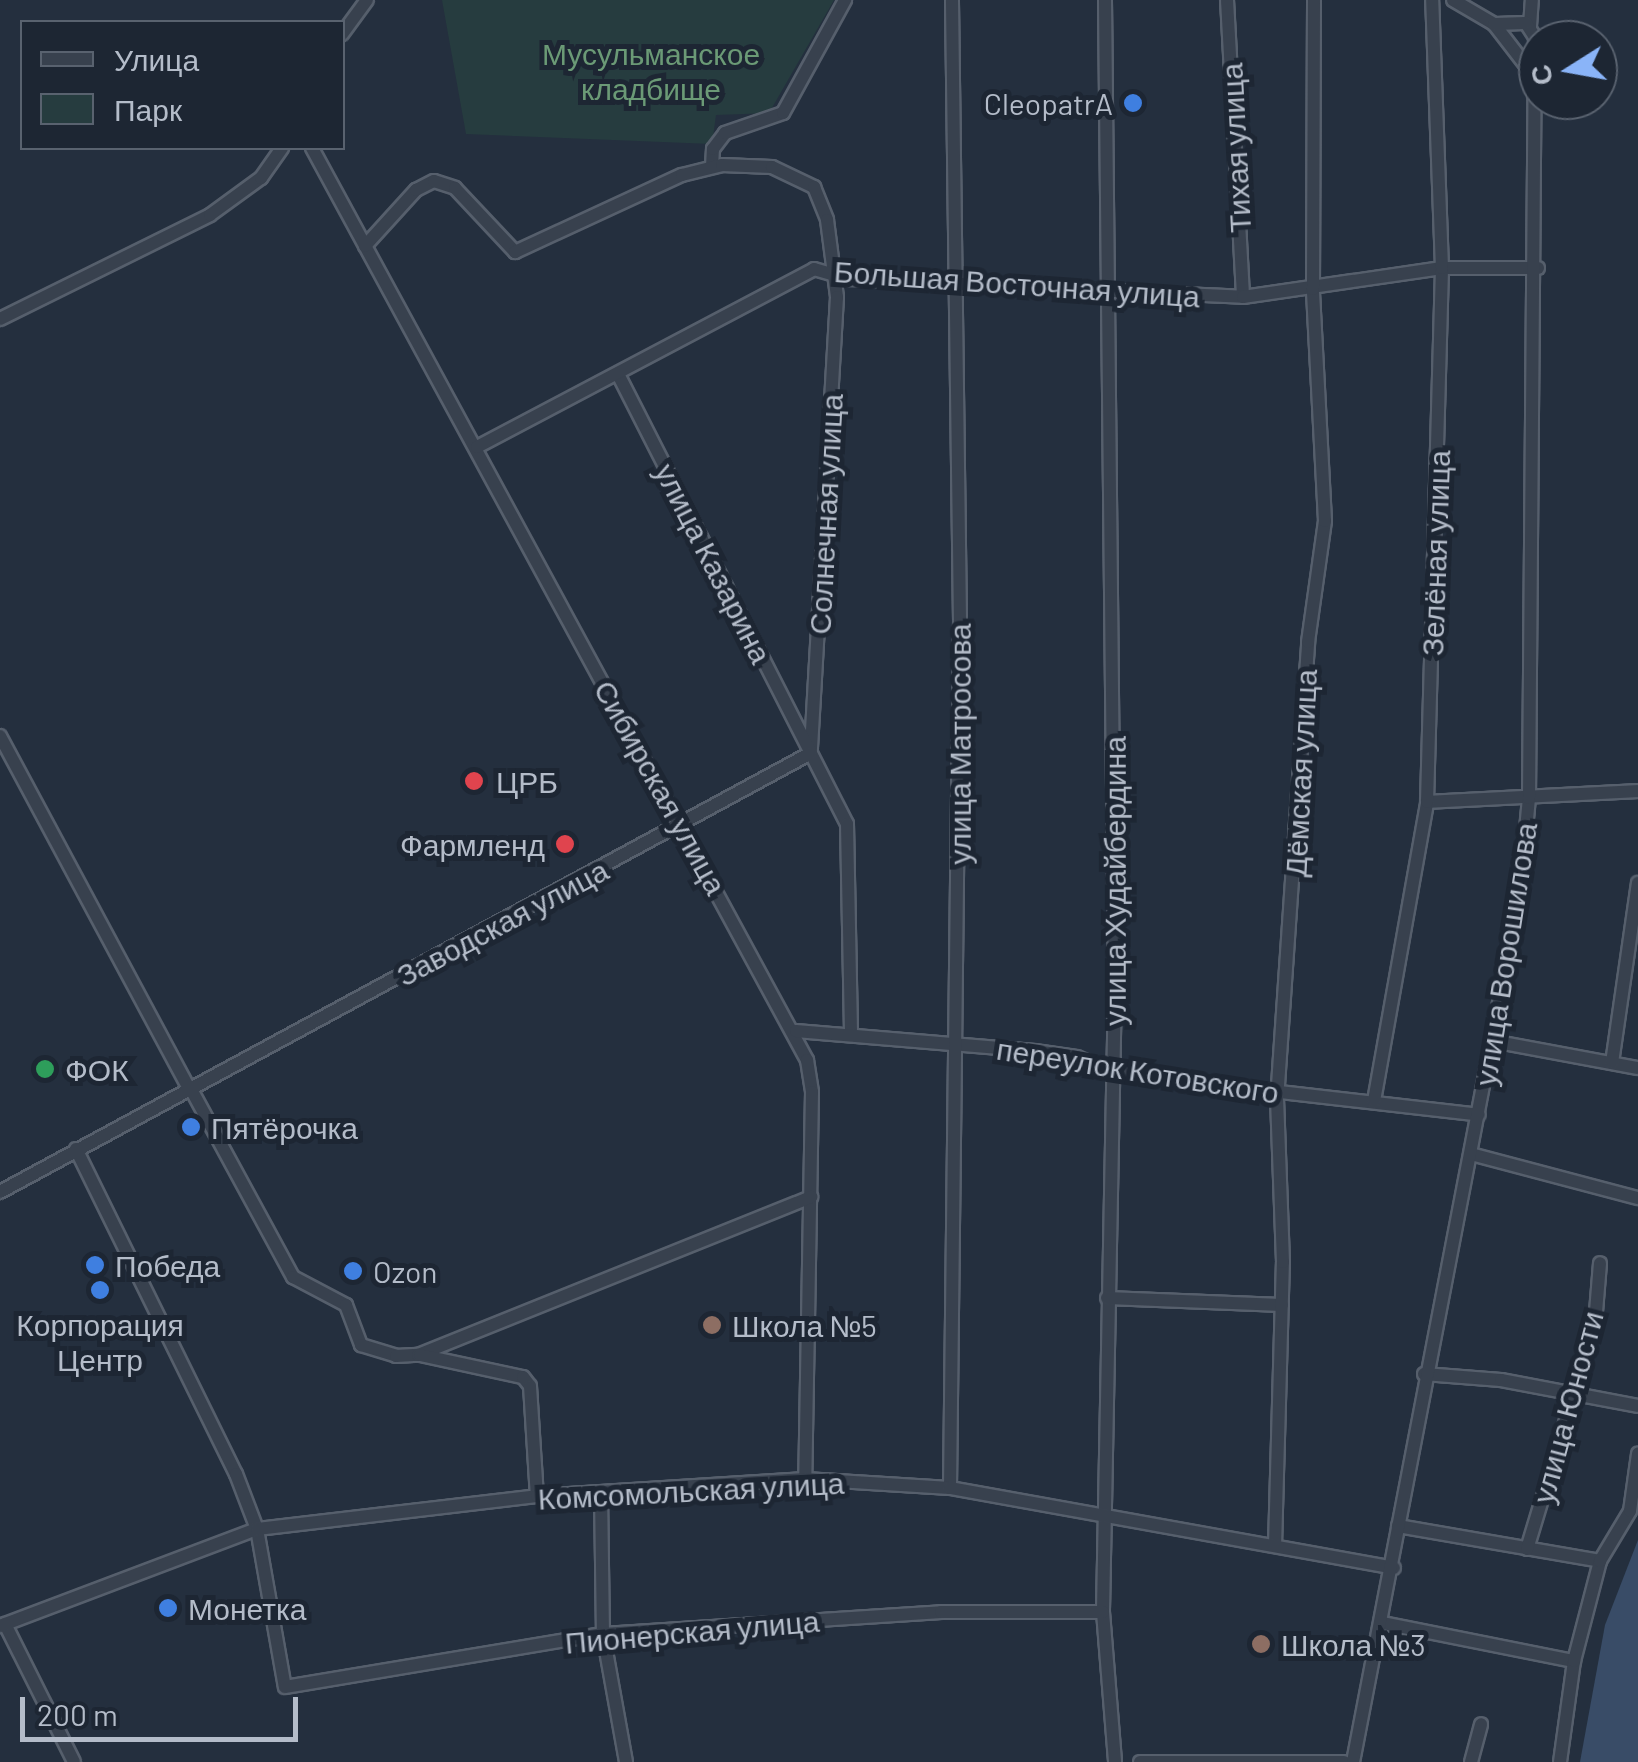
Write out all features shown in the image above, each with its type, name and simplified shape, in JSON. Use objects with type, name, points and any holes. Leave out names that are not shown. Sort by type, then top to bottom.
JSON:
[{"type":"street","points":[[345,30],[367,0]]},
{"type":"street","points":[[365,246],[416,190],[434,181],[456,188],[515,252],[607,207],[712,167],[713,149],[725,133],[784,113],[844,0]]},
{"type":"street","name":"улица Матросова","points":[[950,1488],[958,1043],[952,0]]},
{"type":"street","name":"улица Худайбердина","points":[[1105,0],[1112,288],[1113,1072],[1102,1516],[1103,1612],[1115,1762]]},
{"type":"street","name":"Тихая улица","points":[[1227,0],[1243,297]]},
{"type":"street","name":"Дёмская улица","points":[[1275,1546],[1282,1306],[1278,1095],[1308,642],[1325,521],[1313,289],[1314,0]]},
{"type":"street","name":"Зелёная улица","points":[[1374,1100],[1427,802],[1442,268],[1432,0]]},
{"type":"street","name":"улица Ворошилова","points":[[1453,0],[1518,42]]},
{"type":"street","name":"улица Ворошилова","points":[[1494,24],[1518,25]]},
{"type":"street","name":"улица Ворошилова","points":[[1353,1762],[1394,1568],[1424,1374],[1472,1154],[1520,893],[1529,798],[1538,268],[1533,120]]},
{"type":"street","points":[[0,319],[210,215],[261,178],[281,150]]},
{"type":"street","name":"Сибирская улица","points":[[313,150],[796,1031],[812,1092],[806,1479]]},
{"type":"street","name":"Солнечная улица","points":[[712,167],[772,168],[814,188],[837,275],[810,752]]},
{"type":"street","name":"Большая Восточная улица","points":[[478,446],[814,269],[837,275],[1243,297],[1442,268],[1538,268]]},
{"type":"street","name":"улица Казарина","points":[[618,374],[847,824],[851,1035]]},
{"type":"street","points":[[0,736],[293,1277],[346,1305],[361,1344],[523,1377],[530,1386],[537,1496]]},
{"type":"street","name":"Заводская улица","points":[[0,1192],[682,828],[810,752]]},
{"type":"street","points":[[1427,802],[1638,791]]},
{"type":"street","points":[[1612,1062],[1638,882]]},
{"type":"street","name":"переулок Котовского","points":[[796,1031],[1077,1057],[1113,1072],[1278,1095],[1329,1093],[1479,1115]]},
{"type":"street","points":[[1492,1041],[1638,1068]]},
{"type":"street","points":[[76,1149],[224,1447],[257,1529]]},
{"type":"street","points":[[1472,1154],[1638,1198]]},
{"type":"street","points":[[418,1355],[812,1198]]},
{"type":"street","name":"улица Юности","points":[[1527,1549],[1595,1324],[1600,1263]]},
{"type":"street","points":[[1108,1298],[1282,1306]]},
{"type":"street","points":[[1424,1374],[1501,1380],[1638,1406]]},
{"type":"street","points":[[1560,1762],[1574,1661],[1600,1562],[1630,1511],[1638,1454]]},
{"type":"street","name":"Комсомольская улица","points":[[2,1625],[257,1529],[537,1496],[806,1479],[950,1488],[1394,1568]]},
{"type":"street","points":[[601,1492],[603,1634],[626,1762]]},
{"type":"street","points":[[1398,1526],[1600,1562]]},
{"type":"street","name":"Пионерская улица","points":[[257,1529],[285,1687],[603,1634],[941,1612],[1103,1612]]},
{"type":"street","points":[[1383,1623],[1574,1661]]},
{"type":"street","points":[[2,1625],[74,1762]]},
{"type":"street","points":[[1471,1762],[1481,1724]]},
{"type":"street","points":[[1140,1762],[1344,1762]]},
{"type":"green space","name":"Мусульманское кладбище","points":[[442,0],[834,0],[769,113],[716,115],[712,144],[466,134]]},
{"type":"water","points":[[1638,1540],[1638,1762],[1580,1762],[1605,1625]]},
{"type":"place","name":"CleopatrA","points":[[1133,103]]},
{"type":"place","name":"ЦРБ","points":[[474,781]]},
{"type":"place","name":"Фармленд","points":[[565,844]]},
{"type":"place","name":"ФОК","points":[[45,1069]]},
{"type":"place","name":"Пятёрочка","points":[[191,1127]]},
{"type":"place","name":"Победа","points":[[95,1265]]},
{"type":"place","name":"Ozon","points":[[353,1271]]},
{"type":"place","name":"Корпорация Центр","points":[[100,1290]]},
{"type":"place","name":"Школа №5","points":[[712,1325]]},
{"type":"place","name":"Монетка","points":[[168,1608]]},
{"type":"place","name":"Школа №3","points":[[1261,1644]]}]
